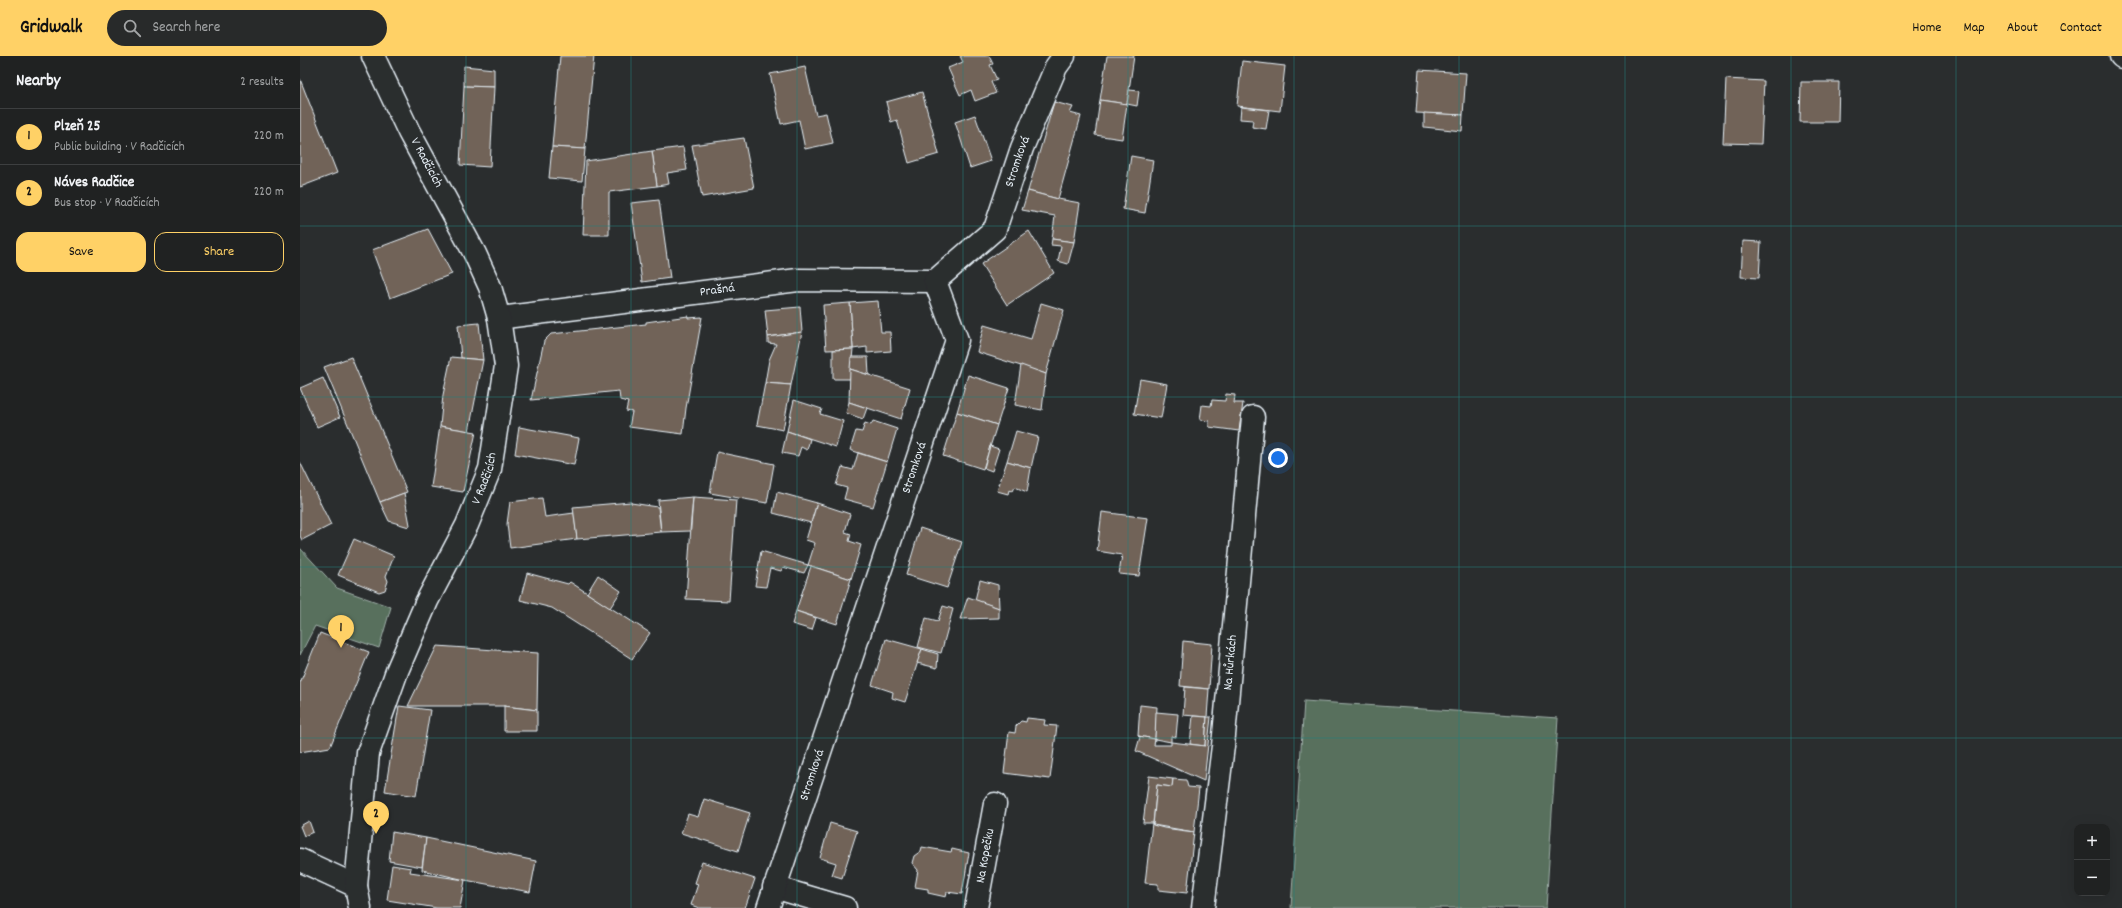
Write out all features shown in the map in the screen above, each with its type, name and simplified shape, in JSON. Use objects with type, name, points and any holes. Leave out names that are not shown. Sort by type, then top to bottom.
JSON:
[{"type":"street","name":"V Radčicích","points":[[360,908],[356,886],[368,753],[397,671],[427,601],[467,525],[490,469],[506,366],[500,318],[490,287],[475,254],[409,132],[373,56]]},
{"type":"street","name":"Stromková","points":[[768,908],[957,340],[935,281],[995,229],[1022,148],[1056,67],[1064,56]]},
{"type":"street","name":"Prašná","points":[[500,318],[798,280],[935,281]]},
{"type":"street","name":"Na Hůrkách","points":[[1203,908],[1224,746],[1254,417]]},
{"type":"street","name":"Na Kopečku","points":[[976,908],[995,804]]},
{"type":"street","points":[[300,860],[356,886]]},
{"type":"street","points":[[774,887],[846,908]]},
{"type":"green space","points":[[300,548],[337,588],[391,607],[379,648],[315,626],[300,655]]},
{"type":"green space","points":[[1304,701],[1558,718],[1546,908],[1291,908]]},
{"type":"building","points":[[560,56],[594,56],[585,149],[552,147]]},
{"type":"building","points":[[960,56],[989,56],[993,64],[990,65],[997,80],[991,82],[996,93],[975,101],[971,90],[960,95],[948,68],[963,62]]},
{"type":"building","points":[[1107,56],[1134,56],[1127,104],[1100,100]]},
{"type":"building","points":[[1242,61],[1285,66],[1280,111],[1237,106]]},
{"type":"building","points":[[464,66],[494,69],[494,87],[464,86]]},
{"type":"building","points":[[805,67],[816,115],[826,113],[833,143],[805,149],[799,120],[781,124],[770,74]]},
{"type":"building","points":[[1419,70],[1466,73],[1463,115],[1416,113]]},
{"type":"building","points":[[300,79],[337,173],[300,187]]},
{"type":"building","points":[[1726,79],[1764,81],[1761,144],[1723,143]]},
{"type":"building","points":[[1801,82],[1839,82],[1838,122],[1800,122]]},
{"type":"building","points":[[464,86],[494,87],[490,167],[460,165]]},
{"type":"building","points":[[1129,90],[1139,91],[1137,106],[1127,104]]},
{"type":"building","points":[[922,92],[939,154],[909,163],[897,120],[891,122],[886,102]]},
{"type":"building","points":[[1100,100],[1127,104],[1122,139],[1095,135]]},
{"type":"building","points":[[1054,102],[1073,107],[1070,113],[1081,116],[1058,199],[1028,191]]},
{"type":"building","points":[[1241,107],[1269,110],[1266,129],[1252,127],[1253,120],[1240,119]]},
{"type":"building","points":[[1424,113],[1463,115],[1462,131],[1424,127]]},
{"type":"building","points":[[975,115],[991,161],[970,168],[955,122]]},
{"type":"building","points":[[744,138],[754,188],[702,197],[692,145]]},
{"type":"building","points":[[552,147],[585,149],[582,181],[549,178]]},
{"type":"building","points":[[683,147],[687,170],[667,173],[669,184],[657,186],[652,151]]},
{"type":"building","points":[[652,151],[657,186],[609,192],[609,235],[583,235],[586,161]]},
{"type":"building","points":[[1131,156],[1153,160],[1145,213],[1123,209]]},
{"type":"building","points":[[1028,191],[1080,203],[1074,242],[1052,239],[1055,216],[1022,210]]},
{"type":"building","points":[[659,200],[670,278],[642,282],[631,203]]},
{"type":"building","points":[[428,229],[452,274],[390,298],[372,250]]},
{"type":"building","points":[[1029,231],[1054,273],[1007,305],[981,264]]},
{"type":"building","points":[[1052,239],[1074,242],[1068,264],[1058,261],[1061,246],[1051,245]]},
{"type":"building","points":[[1743,241],[1761,242],[1759,278],[1741,277]]},
{"type":"building","points":[[878,301],[881,332],[890,332],[891,351],[867,353],[867,347],[853,349],[850,303]]},
{"type":"building","points":[[850,303],[853,349],[826,350],[823,305]]},
{"type":"building","points":[[1041,303],[1064,310],[1046,374],[977,352],[984,325],[1031,339]]},
{"type":"building","points":[[800,307],[802,332],[768,337],[765,310]]},
{"type":"building","points":[[688,316],[688,318],[702,317],[686,408],[683,434],[629,427],[632,412],[626,411],[628,402],[620,400],[619,391],[531,400],[544,341],[551,334],[646,324],[646,322]]},
{"type":"building","points":[[479,323],[483,360],[461,358],[458,325]]},
{"type":"building","points":[[802,332],[791,385],[765,383],[769,360],[776,344],[768,343],[768,337]]},
{"type":"building","points":[[853,349],[850,379],[833,379],[833,350]]},
{"type":"building","points":[[351,357],[407,492],[380,502],[324,367]]},
{"type":"building","points":[[451,357],[483,360],[469,431],[440,426],[443,395]]},
{"type":"building","points":[[851,357],[868,357],[869,375],[850,369]]},
{"type":"building","points":[[1021,365],[1046,374],[1042,410],[1015,405]]},
{"type":"building","points":[[850,369],[910,388],[901,419],[849,402]]},
{"type":"building","points":[[968,375],[1009,388],[997,425],[957,412]]},
{"type":"building","points":[[323,378],[340,417],[317,427],[300,388]]},
{"type":"building","points":[[1140,379],[1167,384],[1161,418],[1134,414]]},
{"type":"building","points":[[765,383],[791,385],[783,430],[757,425]]},
{"type":"building","points":[[1226,394],[1235,395],[1234,403],[1243,403],[1239,431],[1209,427],[1209,421],[1200,420],[1202,405],[1211,406],[1212,400],[1225,401]]},
{"type":"building","points":[[794,400],[822,409],[820,414],[843,421],[836,447],[787,431]]},
{"type":"building","points":[[849,402],[867,408],[863,419],[846,413]]},
{"type":"building","points":[[957,412],[997,425],[983,469],[943,456]]},
{"type":"building","points":[[873,421],[897,429],[887,462],[850,450],[856,431],[862,432],[865,423],[871,425]]},
{"type":"building","points":[[440,426],[476,432],[463,492],[431,487]]},
{"type":"building","points":[[519,427],[579,438],[574,465],[515,454]]},
{"type":"building","points":[[787,431],[810,439],[807,450],[801,447],[798,456],[782,453]]},
{"type":"building","points":[[1016,431],[1038,437],[1031,468],[1007,461]]},
{"type":"building","points":[[990,446],[999,449],[992,471],[984,468]]},
{"type":"building","points":[[717,452],[774,464],[767,503],[710,493]]},
{"type":"building","points":[[858,453],[887,462],[873,507],[844,499],[847,488],[836,485],[842,467],[853,470]]},
{"type":"building","points":[[1007,461],[1031,468],[1027,492],[1015,487],[1013,491],[1009,490],[1008,494],[997,491]]},
{"type":"building","points":[[300,462],[331,525],[302,540],[300,536]]},
{"type":"building","points":[[777,492],[817,503],[811,523],[773,513]]},
{"type":"building","points":[[404,493],[410,525],[409,527],[389,521],[380,502]]},
{"type":"building","points":[[693,497],[736,500],[729,601],[686,599]]},
{"type":"building","points":[[693,497],[690,531],[661,532],[658,500]]},
{"type":"building","points":[[542,498],[545,517],[574,513],[577,539],[510,548],[507,524],[510,502]]},
{"type":"building","points":[[631,502],[658,507],[661,532],[577,539],[573,507]]},
{"type":"building","points":[[817,503],[850,514],[845,532],[851,534],[849,541],[861,545],[851,579],[808,565],[815,543],[806,540]]},
{"type":"building","points":[[1102,512],[1148,518],[1139,576],[1119,574],[1122,555],[1097,551]]},
{"type":"building","points":[[920,528],[962,542],[947,588],[906,575]]},
{"type":"building","points":[[354,539],[394,556],[386,576],[388,581],[385,590],[379,592],[338,575]]},
{"type":"building","points":[[761,551],[808,565],[804,573],[783,567],[781,571],[770,568],[766,587],[755,586]]},
{"type":"building","points":[[811,566],[851,579],[837,624],[796,611]]},
{"type":"building","points":[[527,573],[568,584],[570,582],[650,633],[632,659],[552,608],[520,600]]},
{"type":"building","points":[[598,575],[621,591],[610,608],[587,593]]},
{"type":"building","points":[[980,580],[998,585],[999,608],[975,600]]},
{"type":"building","points":[[968,597],[999,608],[999,618],[960,619]]},
{"type":"building","points":[[943,606],[953,609],[941,653],[918,647],[926,618],[938,621]]},
{"type":"building","points":[[796,611],[816,618],[812,630],[792,624]]},
{"type":"building","points":[[320,633],[369,652],[330,747],[300,752],[300,683]]},
{"type":"building","points":[[886,639],[922,649],[905,702],[892,698],[893,692],[872,685]]},
{"type":"building","points":[[1183,641],[1212,644],[1209,689],[1180,686]]},
{"type":"building","points":[[437,646],[538,653],[537,710],[504,706],[408,706]]},
{"type":"building","points":[[922,649],[938,654],[937,668],[917,663]]},
{"type":"building","points":[[1185,687],[1209,689],[1207,717],[1183,715]]},
{"type":"building","points":[[1140,705],[1157,707],[1155,739],[1138,736]]},
{"type":"building","points":[[399,706],[430,710],[416,796],[385,791]]},
{"type":"building","points":[[504,706],[537,710],[537,731],[504,731]]},
{"type":"building","points":[[1156,712],[1178,714],[1176,737],[1171,736],[1171,742],[1155,739]]},
{"type":"building","points":[[1193,716],[1207,717],[1205,746],[1190,744]]},
{"type":"building","points":[[1207,717],[1211,717],[1204,781],[1136,751],[1140,737],[1138,736],[1155,739],[1154,745],[1171,745],[1171,742],[1205,746]]},
{"type":"building","points":[[1027,718],[1045,720],[1044,725],[1057,726],[1050,779],[1004,773],[1009,732],[1015,733],[1016,726],[1021,721],[1026,722]]},
{"type":"building","points":[[1149,776],[1173,779],[1172,787],[1157,785],[1153,823],[1143,823]]},
{"type":"building","points":[[1173,779],[1186,780],[1188,787],[1199,788],[1194,832],[1153,825],[1157,785],[1172,787]]},
{"type":"building","points":[[704,799],[750,813],[738,851],[681,833],[688,814],[698,817]]},
{"type":"building","points":[[309,821],[313,832],[304,836],[300,826]]},
{"type":"building","points":[[830,823],[857,831],[842,878],[832,875],[836,863],[820,858]]},
{"type":"building","points":[[1152,823],[1153,825],[1164,828],[1194,832],[1187,893],[1158,890],[1158,884],[1145,883]]},
{"type":"building","points":[[392,832],[426,838],[422,867],[389,861]]},
{"type":"building","points":[[426,838],[536,861],[530,892],[465,880],[422,870]]},
{"type":"building","points":[[922,847],[951,852],[952,849],[969,853],[962,894],[947,892],[946,897],[928,893],[928,889],[915,887],[918,870],[912,863],[914,856],[921,851]]},
{"type":"building","points":[[702,862],[755,879],[745,908],[699,908],[691,905],[698,884],[695,883]]},
{"type":"building","points":[[392,865],[411,868],[410,872],[465,880],[460,908],[437,908],[387,900]]},
{"type":"place","name":"Plzeň 25","points":[[341,648]]},
{"type":"place","name":"Náves Radčice","points":[[376,834]]}]
